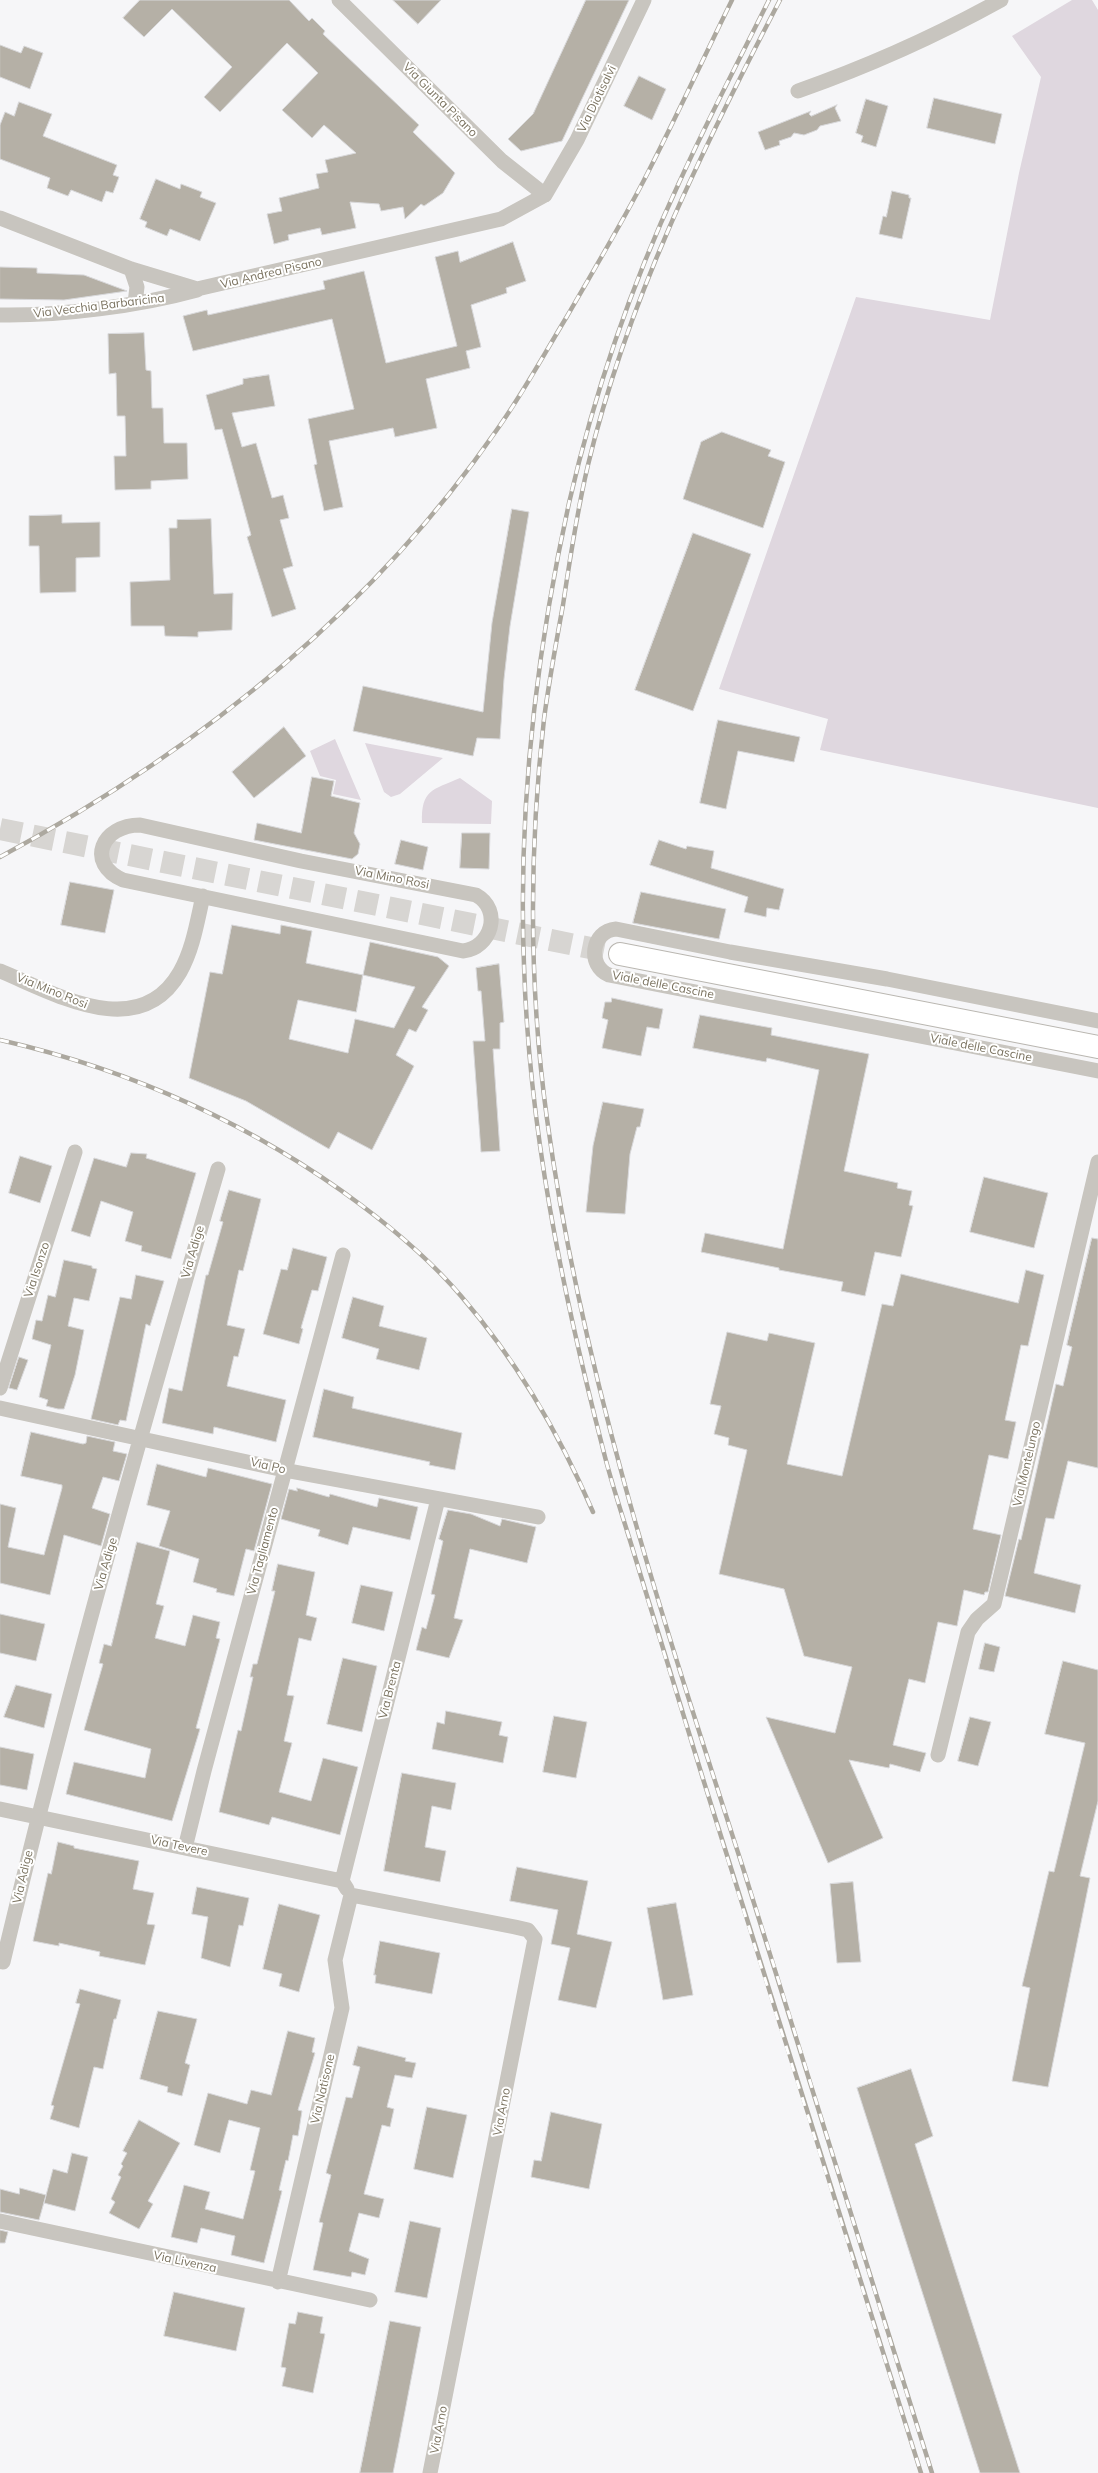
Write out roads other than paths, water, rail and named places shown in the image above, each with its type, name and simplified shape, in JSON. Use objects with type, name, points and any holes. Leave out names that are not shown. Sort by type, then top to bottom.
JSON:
[{"type":"main road","name":"Viale delle Cascine","points":[[620,954],[1098,1047]]},
{"type":"street","name":"Via Giunta Pisano","points":[[339,0],[502,161],[545,195]]},
{"type":"street","name":"Via Diotisalvi","points":[[545,195],[577,140],[644,0]]},
{"type":"street","points":[[798,91],[872,64],[956,25],[1002,0]]},
{"type":"street","name":"Via Andrea Pisano","points":[[0,218],[131,269],[197,289],[488,223],[512,214],[545,195]]},
{"type":"street","points":[[131,269],[137,287],[135,303]]},
{"type":"street","name":"Via Vecchia Barbaricina","points":[[0,315],[41,314],[135,303],[168,298],[197,289]]},
{"type":"street","name":"Via Mino Rosi","points":[[140,825],[301,861],[465,893],[485,900],[491,914],[491,923],[482,941],[472,950],[463,951],[203,896],[123,880],[115,876],[107,870],[102,860],[103,846],[107,837],[123,826],[140,825]]},
{"type":"street","name":"Via Mino Rosi","points":[[0,971],[88,1007],[116,1010],[136,1007],[159,995],[180,972],[190,951],[203,896]]},
{"type":"street","name":"Viale delle Cascine","points":[[1098,1021],[895,980],[730,952],[616,929],[610,930],[602,935],[595,948],[595,962],[598,969],[609,975],[1098,1071]]},
{"type":"street","name":"Via Isonzo","points":[[0,1388],[75,1152]]},
{"type":"street","name":"Via Montelungo","points":[[938,1755],[968,1632],[977,1619],[994,1604],[1098,1162]]},
{"type":"street","name":"Via Adige","points":[[3,1962],[37,1817],[140,1437],[218,1169]]},
{"type":"street","name":"Via Tagliamento","points":[[185,1848],[202,1777],[343,1255]]},
{"type":"street","name":"Via Po","points":[[0,1408],[140,1437],[284,1470],[538,1517]]},
{"type":"street","name":"Via Brenta","points":[[342,1881],[438,1499]]},
{"type":"street","name":"Via Tevere","points":[[0,1810],[342,1881]]},
{"type":"street","points":[[342,1881],[351,1895]]},
{"type":"street","name":"Via Natisone","points":[[278,2282],[342,2008],[335,1960],[351,1895]]},
{"type":"street","name":"Via Arno","points":[[351,1895],[528,1930],[535,1939],[430,2473]]},
{"type":"street","name":"Via Livenza","points":[[0,2221],[278,2282],[370,2300]]},
{"type":"tunnel","points":[[0,829],[620,954]]},
{"type":"railway","points":[[0,857],[72,816],[142,772],[209,724],[274,673],[335,619],[392,560],[446,498],[515,404],[605,250],[634,199],[732,0]]},
{"type":"railway","points":[[769,0],[722,92],[689,162],[661,223],[629,301],[602,381],[569,503],[547,617],[532,732],[527,791],[523,907],[527,1026],[540,1148],[561,1269],[588,1389],[614,1491],[921,2473]]},
{"type":"railway","points":[[780,0],[723,112],[670,226],[624,344],[604,404],[588,465],[577,517],[550,676],[539,769],[533,919],[537,1020],[547,1119],[562,1215],[581,1310],[628,1498],[655,1591],[767,1943],[932,2473]]},
{"type":"railway","points":[[0,1040],[49,1052],[97,1067],[144,1084],[190,1104],[278,1150],[320,1176],[388,1226],[426,1259],[450,1283],[500,1346],[518,1372],[551,1426],[593,1512]]}]
